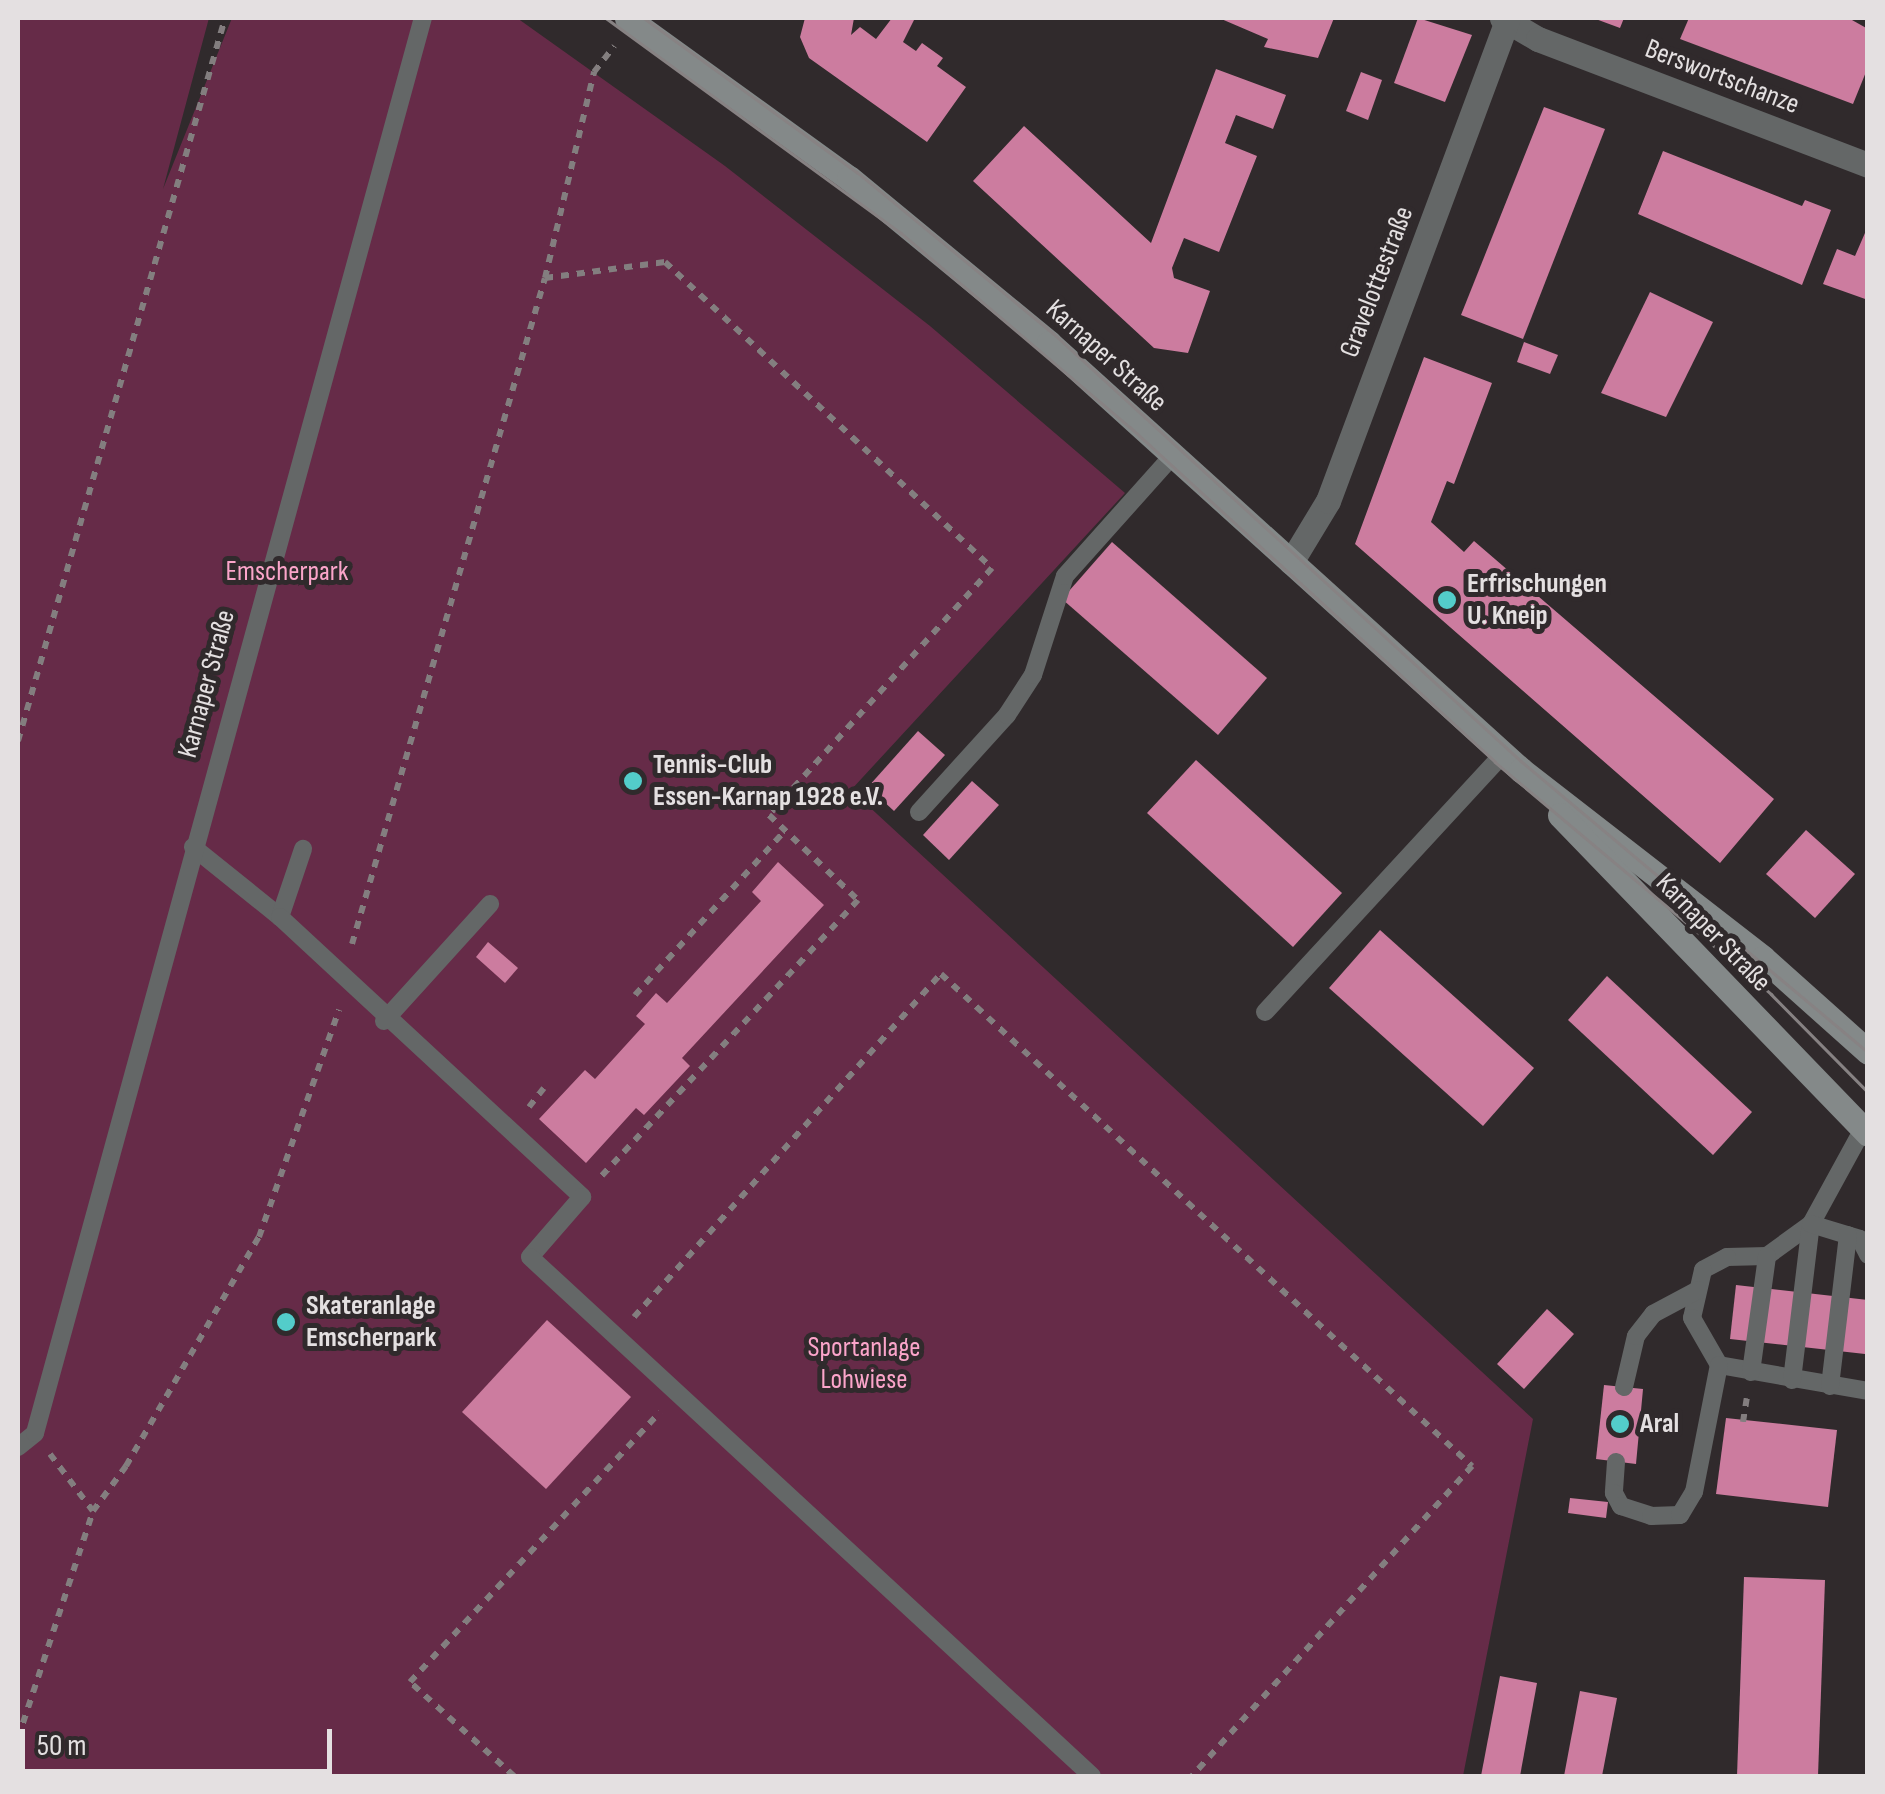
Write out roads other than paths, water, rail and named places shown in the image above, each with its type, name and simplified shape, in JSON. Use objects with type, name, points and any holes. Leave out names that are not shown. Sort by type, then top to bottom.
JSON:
[{"type":"main road","name":"Karnaper Straße","points":[[632,19],[849,178],[1173,455],[1512,762],[1865,1131]]},
{"type":"main road","name":"Karnaper Straße","points":[[1512,762],[1764,958],[1868,1052]]},
{"type":"street","name":"Berswortschanze","points":[[1506,19],[1538,39],[1868,165]]},
{"type":"street","name":"Gravelottestraße","points":[[1291,562],[1328,501],[1506,19]]},
{"type":"lane","name":"Karnaper Straße","points":[[18,1447],[35,1433],[422,18]]},
{"type":"lane","points":[[919,812],[1007,715],[1033,675],[1064,576],[1173,455]]},
{"type":"lane","points":[[1265,1012],[1512,762]]},
{"type":"lane","points":[[193,847],[280,918],[384,1021],[582,1197],[530,1256],[1092,1776]]},
{"type":"lane","points":[[280,918],[303,849]]},
{"type":"lane","points":[[384,1021],[490,904]]},
{"type":"lane","points":[[1792,1380],[1811,1224],[1865,1131]]},
{"type":"lane","points":[[1811,1224],[1860,1239],[1868,1256]]},
{"type":"lane","points":[[1616,1462],[1614,1493],[1621,1506],[1651,1516],[1680,1514],[1694,1492],[1719,1365],[1692,1318],[1703,1270],[1727,1257],[1767,1256],[1811,1224]]},
{"type":"lane","points":[[1830,1386],[1848,1235]]},
{"type":"lane","points":[[1751,1372],[1767,1256]]},
{"type":"lane","points":[[1624,1387],[1636,1336],[1654,1314],[1698,1290]]},
{"type":"lane","points":[[1719,1365],[1868,1392]]},
{"type":"tram line","points":[[606,18],[901,233],[1130,427],[1495,762],[1771,994],[1868,1092]]},
{"type":"tram line","points":[[644,18],[857,172],[1053,333],[1521,761],[1868,1052]]},
{"type":"place","name":"Erfrischungen U. Kneip","points":[[1447,600]]},
{"type":"place","name":"Tennis-Club Essen-Karnap 1928 e.V.","points":[[633,781]]},
{"type":"place","name":"Skateranlage Emscherpark","points":[[286,1322]]},
{"type":"place","name":"Aral","points":[[1620,1424]]},
{"type":"park label","name":"Emscherpark","points":[[287,572]]},
{"type":"park label","name":"Sportanlage Lohwiese","points":[[864,1364]]}]
